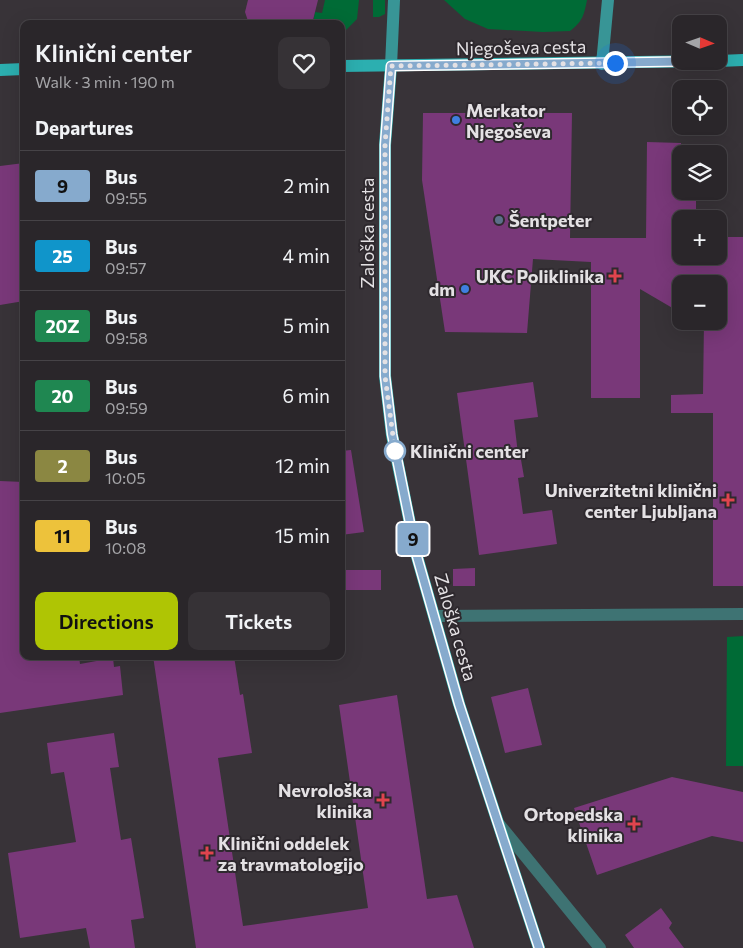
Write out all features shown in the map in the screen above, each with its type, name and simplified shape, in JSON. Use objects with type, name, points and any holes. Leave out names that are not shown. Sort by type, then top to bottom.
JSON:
[{"type":"main road","points":[[728,61],[743,60]]},
{"type":"main road","name":"Njegoševa cesta","points":[[345,66],[672,62]]},
{"type":"main road","name":"Zaloška cesta","points":[[391,66],[385,145],[385,376],[392,434],[416,553],[459,704],[539,948]]},
{"type":"main road","points":[[0,70],[20,69]]},
{"type":"street","points":[[391,66],[394,0]]},
{"type":"street","points":[[602,64],[608,0]]},
{"type":"street","points":[[435,616],[743,614]]},
{"type":"street","points":[[496,821],[600,948]]},
{"type":"green space","points":[[325,0],[359,0],[357,19],[346,30],[345,20],[314,20],[315,12],[322,13]]},
{"type":"green space","points":[[373,0],[385,0],[385,14],[373,17]]},
{"type":"green space","points":[[444,0],[587,0],[582,17],[578,24],[570,31],[543,32],[488,29],[465,19]]},
{"type":"green space","points":[[743,636],[743,766],[726,766],[727,637]]},
{"type":"building","points":[[248,0],[318,0],[313,20],[248,20],[245,12]]},
{"type":"building","points":[[423,113],[572,113],[570,238],[646,238],[647,142],[681,143],[681,145],[672,145],[672,200],[696,200],[696,210],[672,210],[672,265],[727,265],[727,237],[743,237],[743,586],[713,586],[713,413],[671,413],[671,395],[703,394],[704,330],[727,330],[727,275],[672,275],[672,308],[640,289],[640,398],[591,398],[591,262],[533,259],[527,333],[445,332],[422,180]]},
{"type":"building","points":[[20,164],[20,302],[0,305],[0,166]]},
{"type":"building","points":[[533,382],[538,417],[514,420],[518,454],[520,454],[524,477],[518,478],[523,514],[552,510],[557,544],[479,555],[457,393]]},
{"type":"building","points":[[351,450],[364,532],[345,534],[345,451]]},
{"type":"building","points":[[0,481],[20,482],[20,660],[80,660],[80,664],[113,660],[114,667],[120,666],[123,695],[0,713]]},
{"type":"building","points":[[475,568],[475,586],[453,586],[453,569]]},
{"type":"building","points":[[346,570],[381,570],[381,590],[345,590]]},
{"type":"building","points":[[154,660],[235,660],[240,695],[243,694],[252,753],[218,758],[243,926],[368,908],[339,705],[397,695],[427,899],[457,895],[474,948],[196,948]]},
{"type":"building","points":[[528,688],[542,745],[505,753],[491,697]]},
{"type":"building","points":[[114,733],[119,767],[110,768],[121,840],[131,838],[144,918],[131,920],[135,948],[90,948],[86,928],[20,938],[8,853],[76,842],[64,772],[51,774],[47,743]]},
{"type":"building","name":"Ortopedska klinika","points":[[672,777],[743,792],[743,842],[712,836],[597,875],[574,808]]},
{"type":"building","points":[[661,908],[672,923],[669,928],[684,948],[634,948],[625,935]]},
{"type":"bus line","name":"9","points":[[539,948],[459,704],[416,553],[392,434],[385,376],[385,145],[391,66],[672,62]]},
{"type":"place","name":"Merkator Njegoševa","points":[[456,120]]},
{"type":"place","name":"Šentpeter","points":[[499,220]]},
{"type":"place","name":"UKC Poliklinika","points":[[615,276]]},
{"type":"place","name":"dm","points":[[465,289]]},
{"type":"place","name":"Klinični center","points":[[395,451]]},
{"type":"place","name":"Univerzitetni klinični center Ljubljana","points":[[728,500]]},
{"type":"place","name":"Nevrološka klinika","points":[[383,800]]},
{"type":"place","name":"Ortopedska klinika","points":[[634,824]]},
{"type":"place","name":"Klinični oddelek za travmatologijo","points":[[207,853]]},
{"type":"route","points":[[395,451],[385,376],[385,145],[391,66],[615,63]]}]
